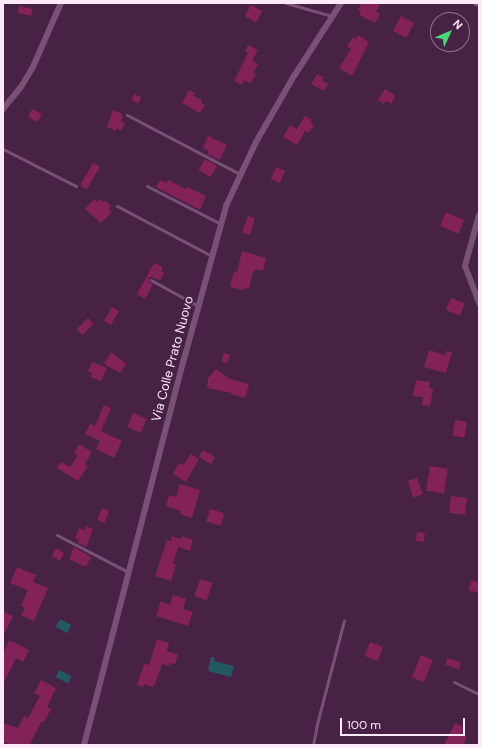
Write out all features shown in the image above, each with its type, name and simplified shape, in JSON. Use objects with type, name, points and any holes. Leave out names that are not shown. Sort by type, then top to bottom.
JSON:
[{"type":"street","points":[[3,109],[21,87],[32,69],[61,3]]},
{"type":"street","name":"Via Colle Prato Nuovo","points":[[84,745],[198,306],[221,224],[240,174],[294,76],[341,3]]},
{"type":"street","points":[[479,215],[465,266],[479,303]]},
{"type":"lane","points":[[286,3],[333,16]]},
{"type":"lane","points":[[127,115],[240,174]]},
{"type":"lane","points":[[3,149],[76,186]]},
{"type":"lane","points":[[147,186],[221,224]]},
{"type":"lane","points":[[117,206],[212,256]]},
{"type":"lane","points":[[151,280],[198,306]]},
{"type":"lane","points":[[57,535],[129,573]]},
{"type":"lane","points":[[313,745],[344,620]]},
{"type":"lane","points":[[454,682],[479,694]]},
{"type":"shaded area","points":[[60,619],[71,625],[67,633],[56,627]]},
{"type":"shaded area","points":[[211,657],[215,658],[214,661],[234,666],[231,677],[208,671]]},
{"type":"shaded area","points":[[59,670],[72,676],[68,683],[56,677]]},
{"type":"building","points":[[361,3],[381,3],[376,11],[380,14],[375,23],[359,15],[361,12],[358,10]]},
{"type":"building","points":[[251,5],[262,11],[256,23],[245,16]]},
{"type":"building","points":[[19,6],[33,9],[31,16],[18,13]]},
{"type":"building","points":[[401,16],[414,23],[406,38],[393,31]]},
{"type":"building","points":[[358,35],[369,42],[352,76],[339,68],[351,49],[347,46],[353,37],[356,39]]},
{"type":"building","points":[[248,45],[258,50],[252,61],[258,64],[253,73],[256,74],[251,83],[244,80],[242,85],[234,81],[248,53],[245,52]]},
{"type":"building","points":[[317,74],[324,78],[322,80],[328,84],[324,91],[311,84]]},
{"type":"building","points":[[385,89],[395,96],[391,104],[386,101],[384,104],[378,100]]},
{"type":"building","points":[[189,90],[195,93],[193,96],[202,100],[201,103],[205,105],[200,113],[182,103]]},
{"type":"building","points":[[134,94],[141,97],[139,104],[131,100]]},
{"type":"building","points":[[32,109],[42,114],[38,122],[28,117]]},
{"type":"building","points":[[113,110],[122,114],[121,115],[123,116],[121,121],[125,123],[121,131],[117,128],[116,131],[107,127]]},
{"type":"building","points":[[305,116],[312,120],[310,122],[314,125],[309,133],[305,131],[297,145],[283,137],[290,125],[297,129]]},
{"type":"building","points":[[208,136],[227,145],[220,160],[207,154],[209,151],[203,148]]},
{"type":"building","points":[[205,159],[217,166],[211,177],[198,170]]},
{"type":"building","points":[[93,163],[100,167],[87,190],[80,186]]},
{"type":"building","points":[[276,167],[285,171],[280,183],[271,179]]},
{"type":"building","points":[[160,180],[166,183],[168,180],[186,189],[187,187],[206,196],[200,210],[156,187]]},
{"type":"building","points":[[94,199],[97,202],[100,199],[104,202],[105,200],[111,206],[109,209],[112,212],[101,223],[85,209]]},
{"type":"building","points":[[446,212],[464,220],[458,234],[440,226]]},
{"type":"building","points":[[248,216],[255,218],[250,235],[242,232]]},
{"type":"building","points":[[242,251],[266,258],[263,271],[256,269],[253,271],[249,289],[244,288],[244,290],[230,287],[234,271],[237,272]]},
{"type":"building","points":[[154,263],[163,267],[161,271],[164,273],[160,280],[151,277],[149,278],[149,282],[153,284],[145,299],[137,294]]},
{"type":"building","points":[[451,298],[465,304],[460,316],[446,310]]},
{"type":"building","points":[[112,307],[119,311],[111,325],[104,321]]},
{"type":"building","points":[[88,318],[94,324],[82,335],[77,329]]},
{"type":"building","points":[[429,350],[445,355],[446,351],[452,352],[446,373],[424,367]]},
{"type":"building","points":[[111,352],[126,364],[120,373],[104,364]]},
{"type":"building","points":[[224,353],[230,355],[227,363],[221,362]]},
{"type":"building","points":[[92,362],[107,368],[101,381],[90,377],[92,373],[88,371]]},
{"type":"building","points":[[216,369],[230,379],[249,384],[245,398],[231,394],[232,393],[207,388],[208,378]]},
{"type":"building","points":[[416,380],[430,382],[429,388],[433,389],[430,406],[422,405],[423,397],[413,396]]},
{"type":"building","points":[[104,405],[111,408],[101,431],[122,441],[114,458],[96,449],[100,441],[85,434],[90,424],[95,426]]},
{"type":"building","points":[[133,413],[147,419],[141,433],[127,427]]},
{"type":"building","points":[[455,420],[467,422],[464,438],[452,436]]},
{"type":"building","points":[[79,444],[92,452],[85,464],[88,466],[78,481],[57,468],[61,462],[70,467],[78,455],[74,453]]},
{"type":"building","points":[[203,450],[215,457],[211,464],[199,457]]},
{"type":"building","points":[[191,454],[199,459],[186,482],[173,474],[179,463],[183,465]]},
{"type":"building","points":[[430,466],[448,469],[444,494],[426,491]]},
{"type":"building","points":[[417,478],[423,494],[413,498],[408,481]]},
{"type":"building","points":[[180,484],[200,490],[192,518],[180,514],[181,511],[166,506],[169,495],[176,497]]},
{"type":"building","points":[[451,496],[467,498],[465,515],[449,513]]},
{"type":"building","points":[[102,508],[109,511],[104,523],[97,520]]},
{"type":"building","points":[[210,509],[224,513],[221,526],[206,521]]},
{"type":"building","points":[[86,526],[93,529],[86,547],[77,542],[79,539],[75,538],[79,528],[85,530]]},
{"type":"building","points":[[417,532],[425,533],[424,542],[416,541]]},
{"type":"building","points":[[172,536],[181,539],[182,536],[193,540],[190,551],[178,547],[173,564],[176,564],[171,581],[155,576],[167,540],[171,541]]},
{"type":"building","points":[[74,547],[91,557],[86,567],[69,559]]},
{"type":"building","points":[[56,548],[64,553],[60,561],[52,556]]},
{"type":"building","points":[[17,567],[36,575],[33,582],[48,588],[34,621],[21,615],[25,608],[21,606],[28,590],[10,583]]},
{"type":"building","points":[[200,579],[212,583],[207,600],[194,596]]},
{"type":"building","points":[[471,581],[479,582],[479,592],[469,591]]},
{"type":"building","points":[[173,595],[186,599],[183,609],[193,612],[188,626],[156,616],[161,601],[170,605]]},
{"type":"building","points":[[3,611],[13,616],[3,636]]},
{"type":"building","points":[[157,639],[169,643],[167,651],[178,655],[175,664],[170,663],[169,666],[162,664],[154,687],[144,684],[143,687],[137,685],[144,664],[149,665]]},
{"type":"building","points":[[9,640],[29,650],[23,662],[16,658],[3,685],[3,654]]},
{"type":"building","points":[[370,642],[383,647],[378,661],[365,656]]},
{"type":"building","points":[[421,655],[433,660],[424,682],[412,677]]},
{"type":"building","points":[[448,658],[461,663],[459,670],[445,665]]},
{"type":"building","points":[[41,680],[56,688],[47,707],[51,709],[44,722],[42,721],[29,745],[12,745],[3,742],[3,723],[18,728],[24,716],[28,718],[40,696],[34,693]]},
{"type":"building","points":[[455,723],[465,727],[461,734],[467,737],[463,745],[444,745]]}]
